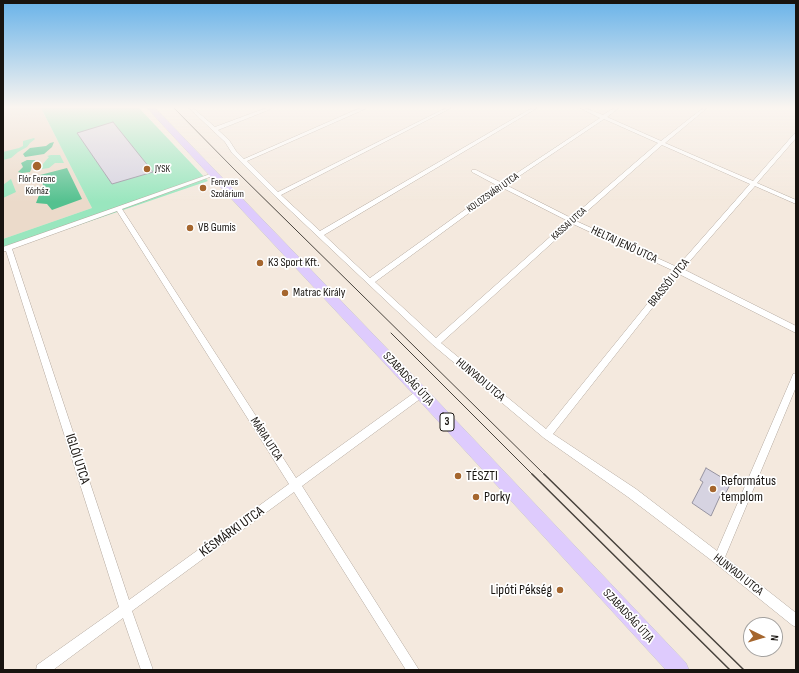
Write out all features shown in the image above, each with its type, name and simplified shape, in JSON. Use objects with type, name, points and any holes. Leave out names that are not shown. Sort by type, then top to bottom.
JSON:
[{"type":"main road","name":"SZABADSÁG ÚTJA","points":[[181,139],[421,393],[679,670]]},
{"type":"street","name":"HUNYADI UTCA","points":[[223,139],[278,195],[436,343],[547,435],[632,493],[796,621]]},
{"type":"street","points":[[243,161],[292,139]]},
{"type":"street","points":[[278,195],[387,139]]},
{"type":"street","points":[[320,234],[481,139]]},
{"type":"street","name":"KOLOZSVÁRI UTCA","points":[[371,281],[503,185],[570,139]]},
{"type":"street","points":[[654,139],[796,202]]},
{"type":"street","name":"KASSAI UTCA","points":[[436,343],[572,221],[666,139]]},
{"type":"street","name":"BRASSÓI UTCA","points":[[547,435],[678,270],[792,139]]},
{"type":"street","name":"HELTAI JENŐ UTCA","points":[[474,171],[572,221],[678,270],[796,330]]},
{"type":"street","points":[[6,248],[215,174]]},
{"type":"street","name":"MÁRIA UTCA","points":[[119,209],[414,670]]},
{"type":"street","name":"IGLÓI UTCA","points":[[6,248],[147,670]]},
{"type":"street","points":[[719,560],[796,377]]},
{"type":"street","name":"KÉSMÁRKI UTCA","points":[[42,670],[421,393]]},
{"type":"shaded area","name":"Flór Ferenc Kórház","points":[[3,139],[57,139],[92,208],[3,239]]},
{"type":"green space","points":[[34,139],[27,147],[11,158],[3,160],[3,152],[23,146],[23,141]]},
{"type":"green space","points":[[57,139],[169,139],[208,181],[3,251],[3,239],[92,208]]},
{"type":"green space","points":[[54,142],[52,147],[44,154],[25,157],[23,154],[30,148],[46,146]]},
{"type":"green space","points":[[60,155],[64,163],[55,163],[49,168],[42,169],[42,165],[49,157],[47,156]]},
{"type":"green space","points":[[27,160],[35,160],[37,164],[32,167],[30,172],[18,172],[23,167],[21,163]]},
{"type":"green space","points":[[67,168],[82,199],[52,210],[47,204],[36,203],[43,185],[40,175]]},
{"type":"green space","points":[[11,179],[16,192],[3,198],[3,185]]},
{"type":"building","points":[[81,139],[127,139],[153,172],[112,184]]},
{"type":"building","name":"Református templom","points":[[706,468],[731,483],[724,496],[721,494],[711,516],[692,503],[703,482],[700,480]]},
{"type":"tram line","points":[[205,139],[545,475]]},
{"type":"tram line","points":[[391,333],[532,474]]},
{"type":"tram line","points":[[532,474],[730,670]]},
{"type":"tram line","points":[[544,474],[744,670]]},
{"type":"place","name":"Flór Ferenc Kórház","points":[[37,166]]},
{"type":"place","name":"JYSK","points":[[147,169]]},
{"type":"place","name":"Fenyves Szolárium","points":[[203,188]]},
{"type":"place","name":"VB Gumis","points":[[190,228]]},
{"type":"place","name":"K3 Sport Kft.","points":[[260,263]]},
{"type":"place","name":"Matrac Király","points":[[285,293]]},
{"type":"place","name":"TÉSZTI","points":[[458,476]]},
{"type":"place","name":"Református templom","points":[[713,489]]},
{"type":"place","name":"Porky","points":[[476,497]]},
{"type":"place","name":"Lipóti Pékség","points":[[560,590]]}]
